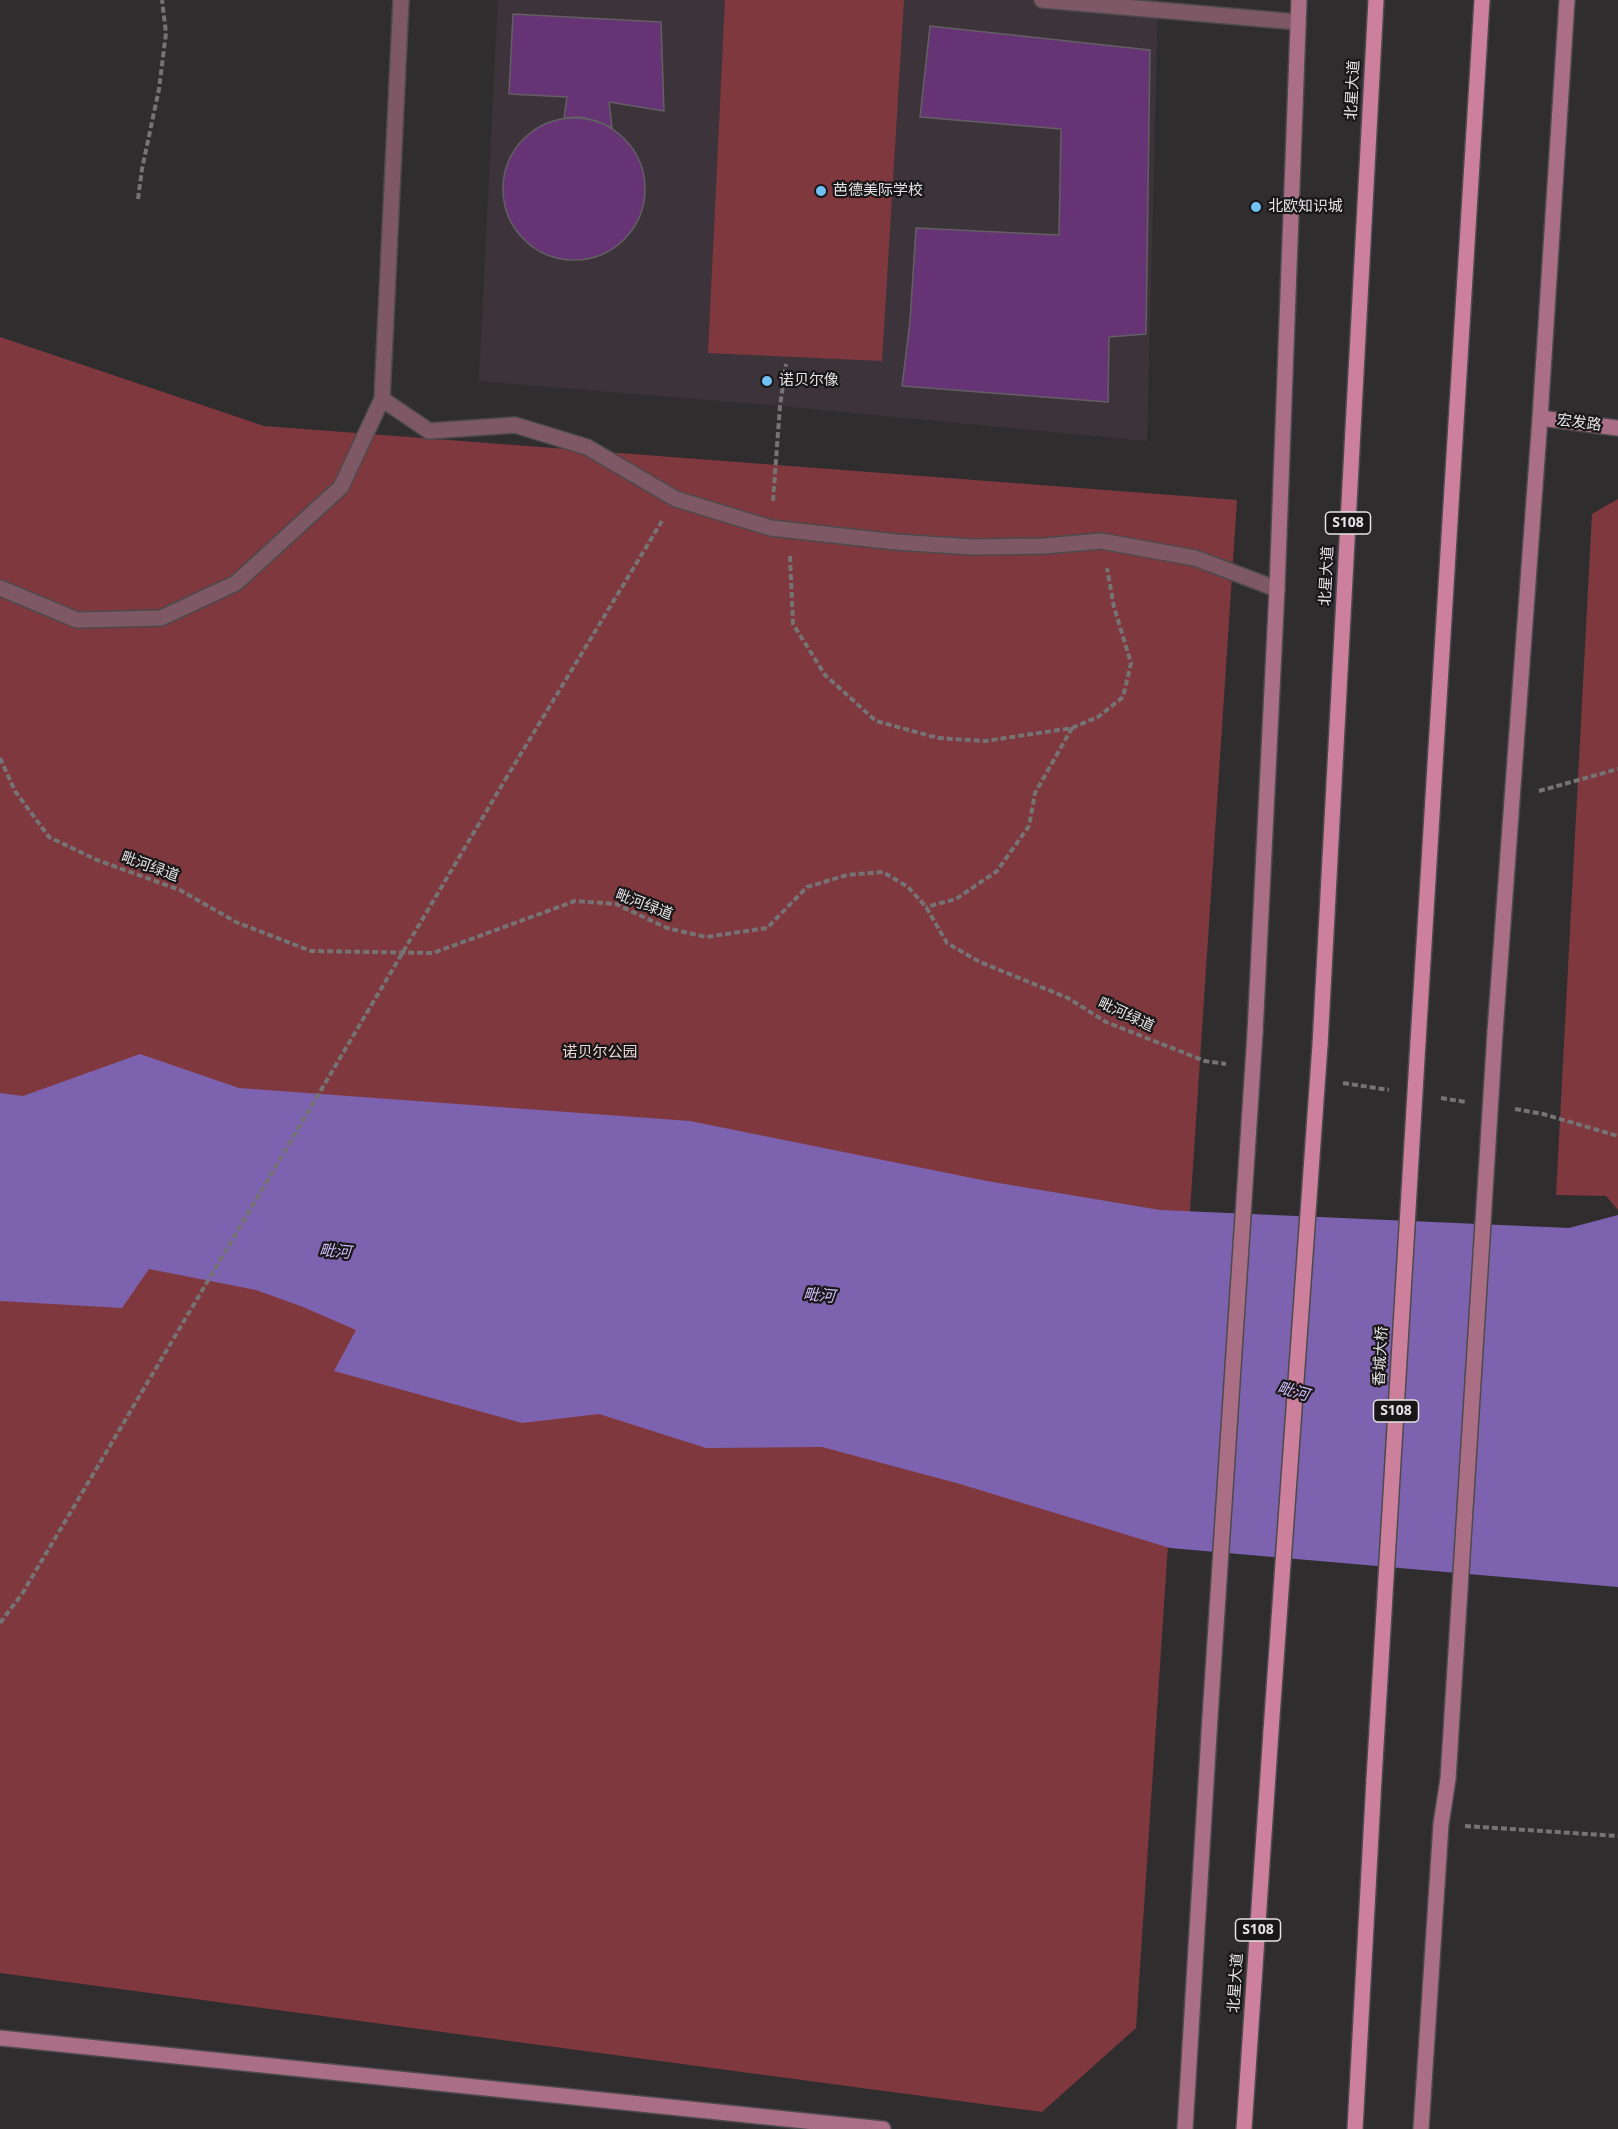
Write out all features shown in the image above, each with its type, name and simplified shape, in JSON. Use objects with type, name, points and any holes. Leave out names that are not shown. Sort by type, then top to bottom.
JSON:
[{"type":"main road","name":"北星大道","points":[[1244,2129],[1320,1045],[1376,0]]},
{"type":"main road","name":"香城大桥","points":[[1355,2129],[1374,1779],[1482,0]]},
{"type":"street","points":[[0,588],[77,621],[161,618],[236,583],[341,487],[382,399],[401,0]]},
{"type":"street","points":[[1042,0],[1298,22]]},
{"type":"street","points":[[1185,2129],[1256,1033],[1299,0]]},
{"type":"street","points":[[1421,2129],[1441,1824],[1448,1779],[1495,1032],[1540,418],[1567,0]]},
{"type":"street","points":[[382,399],[429,431],[515,425],[586,447],[676,499],[771,528],[896,542],[973,547],[1044,546],[1101,541],[1195,558],[1276,589]]},
{"type":"street","name":"宏发路","points":[[1540,418],[1618,428]]},
{"type":"street","points":[[0,2038],[883,2129]]},
{"type":"path","points":[[138,199],[159,89],[166,33],[162,0]]},
{"type":"path","points":[[771,528],[780,406],[786,364]]},
{"type":"path","points":[[0,1623],[22,1594],[505,780],[676,499]]},
{"type":"path","points":[[789,531],[793,624],[825,675],[876,721],[938,738],[986,741],[1072,728],[1098,717],[1123,698],[1131,663],[1114,607],[1101,541]]},
{"type":"path","points":[[926,907],[956,899],[998,871],[1029,826],[1035,793],[1072,728]]},
{"type":"path","name":"毗河绿道","points":[[0,758],[15,791],[49,837],[98,860],[180,890],[236,922],[311,951],[433,953],[575,901],[616,904],[667,928],[706,937],[767,928],[807,887],[847,875],[883,872],[908,887],[926,907],[947,943],[980,962],[1068,998],[1106,1022],[1204,1061]]},
{"type":"path","points":[[1513,798],[1618,769]]},
{"type":"path","points":[[1441,1824],[1618,1836]]},
{"type":"shaded area","name":"芭德美际学校","points":[[498,0],[1158,0],[1147,441],[780,406],[479,381]]},
{"type":"green space","points":[[725,0],[904,0],[882,361],[708,353]]},
{"type":"green space","name":"诺贝尔公园","points":[[0,337],[264,426],[1237,500],[1136,2028],[1042,2112],[0,1973]]},
{"type":"green space","points":[[1618,499],[1618,1210],[1606,1196],[1556,1195],[1592,514]]},
{"type":"water","name":"毗河","points":[[140,1054],[239,1088],[690,1121],[987,1181],[1160,1210],[1569,1228],[1618,1215],[1618,1587],[1170,1548],[960,1484],[822,1447],[706,1448],[599,1414],[522,1423],[334,1371],[356,1330],[256,1290],[149,1269],[122,1308],[0,1301],[0,1093],[23,1096]]},
{"type":"building","points":[[513,14],[661,22],[664,111],[609,102],[612,128],[580,117],[564,118],[567,97],[509,94]]},
{"type":"building","points":[[930,26],[1150,50],[1146,334],[1109,337],[1108,402],[902,386],[910,321],[916,228],[1059,235],[1061,129],[920,117]]},
{"type":"building","points":[[574,118],[601,123],[624,139],[640,162],[645,189],[640,216],[624,239],[601,255],[574,260],[547,255],[524,239],[508,216],[503,189],[508,162],[524,139],[547,123]]},
{"type":"place","name":"芭德美际学校","points":[[821,191]]},
{"type":"place","name":"北欧知识城","points":[[1256,207]]},
{"type":"place","name":"诺贝尔像","points":[[767,381]]}]
